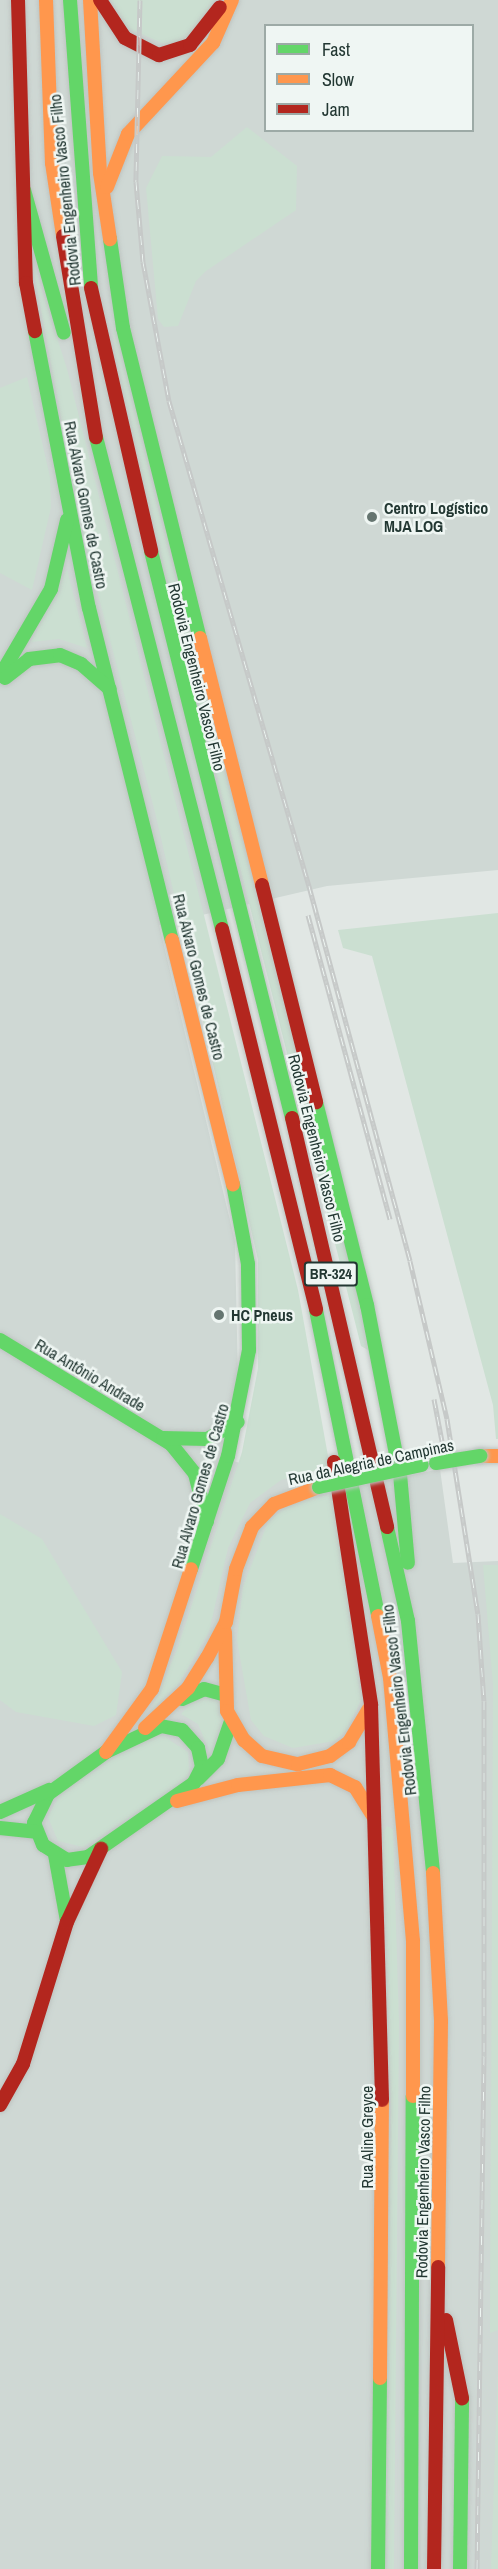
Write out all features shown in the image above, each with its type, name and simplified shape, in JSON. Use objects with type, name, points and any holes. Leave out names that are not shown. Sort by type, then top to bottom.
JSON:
[{"type":"main road","points":[[18,0],[24,190],[56,312],[88,404]]},
{"type":"main road","name":"Rodovia Engenheiro Vasco Filho","points":[[46,0],[52,163],[88,404],[309,1273],[388,1667],[407,1844],[414,2067],[411,2569]]},
{"type":"main road","name":"Rodovia Engenheiro Vasco Filho","points":[[70,0],[85,257],[111,390],[331,1272],[408,1621],[430,1837],[441,2021],[434,2569]]},
{"type":"main road","points":[[90,0],[92,76],[109,238],[123,328],[158,484],[364,1294],[400,1474],[408,1621]]},
{"type":"main road","points":[[100,0],[124,38],[159,55],[198,38],[221,0]]},
{"type":"main road","points":[[109,238],[107,188],[114,158],[142,116],[213,43],[232,0]]},
{"type":"main road","name":"Rua Alvaro Gomes de Castro","points":[[24,190],[26,283],[69,510],[239,1206],[250,1306],[238,1422],[207,1522],[152,1689],[106,1752]]},
{"type":"main road","points":[[0,676],[51,589],[69,510]]},
{"type":"main road","points":[[0,683],[20,664],[50,654],[81,664],[111,689]]},
{"type":"main road","name":"Rua Aline Greyce","points":[[309,1273],[371,1705],[377,1822],[384,2186],[378,2569]]},
{"type":"main road","name":"Rua Antônio Andrade","points":[[0,1340],[162,1438],[195,1474],[207,1522]]},
{"type":"main road","name":"Rua Antônio Andrade","points":[[162,1438],[207,1439],[238,1422]]},
{"type":"main road","name":"Rua da Alegria de Campinas","points":[[140,1733],[173,1704],[197,1675],[226,1622],[236,1569],[252,1527],[274,1504],[319,1487],[429,1464],[480,1456],[498,1456]]},
{"type":"main road","points":[[226,1622],[223,1694],[231,1721],[262,1756],[298,1764],[340,1750],[371,1705]]},
{"type":"main road","points":[[173,1704],[204,1689],[223,1694]]},
{"type":"main road","points":[[55,1855],[77,1860],[101,1849],[170,1803],[194,1783],[218,1758],[231,1721]]},
{"type":"main road","points":[[36,1832],[40,1803],[61,1784],[106,1752],[140,1733],[161,1726],[182,1730],[201,1757],[194,1783]]},
{"type":"main road","points":[[170,1803],[237,1785],[330,1775],[355,1787],[377,1822]]},
{"type":"main road","points":[[0,1812],[61,1784]]},
{"type":"main road","points":[[0,1828],[36,1832],[55,1855],[67,1922]]},
{"type":"main road","points":[[0,2105],[22,2064],[67,1922],[101,1849]]},
{"type":"main road","points":[[439,2266],[462,2398],[460,2569]]},
{"type":"shaded area","points":[[0,0],[498,0],[498,870],[327,886],[159,925],[235,1241],[238,1382],[221,1458],[291,1476],[296,1499],[440,1469],[453,1563],[498,1561],[498,2569],[0,2569]]},
{"type":"green space","points":[[111,0],[214,0],[208,15],[186,38],[167,45],[127,28]]},
{"type":"green space","points":[[247,127],[297,166],[296,210],[206,271],[196,281],[178,326],[164,327],[158,319],[146,188],[162,156],[211,157]]},
{"type":"green space","points":[[31,256],[67,369],[298,1290],[330,1467],[281,1480],[250,1503],[228,1548],[209,1632],[178,1685],[151,1711],[178,1647],[242,1452],[258,1368],[258,1260],[155,812],[83,537]]},
{"type":"green space","points":[[109,286],[151,481],[358,1293],[396,1482],[368,1350],[361,1346],[143,484],[115,356]]},
{"type":"green space","points":[[27,377],[50,477],[51,507],[32,590],[0,573],[0,388]]},
{"type":"green space","points":[[67,569],[87,648],[59,639],[31,642]]},
{"type":"green space","points":[[498,913],[498,1439],[496,1439],[493,1405],[372,956],[343,948],[338,930]]},
{"type":"green space","points":[[334,1494],[361,1700],[347,1730],[334,1741],[293,1748],[264,1736],[251,1720],[237,1640],[243,1587],[268,1522],[291,1503]]},
{"type":"green space","points":[[0,1514],[42,1539],[122,1672],[116,1715],[94,1726],[16,1712],[0,1700]]},
{"type":"green space","points":[[483,1565],[498,1565],[498,2330],[490,2333],[493,1685]]},
{"type":"green space","points":[[198,1696],[220,1699],[224,1721],[212,1758],[198,1724],[181,1714]]},
{"type":"green space","points":[[160,1734],[188,1752],[189,1772],[183,1783],[83,1847],[58,1841],[48,1817],[61,1793],[144,1738]]},
{"type":"green space","points":[[387,1826],[393,1829],[399,2022],[394,2569],[384,2569],[391,2103],[382,1832]]},
{"type":"green space","points":[[498,2363],[498,2569],[491,2569]]},
{"type":"railway","points":[[140,0],[136,182],[143,262],[169,401],[309,886],[410,1261],[447,1419],[478,1614],[484,1701],[484,2056],[477,2569]]},
{"type":"railway","points":[[308,915],[390,1219]]},
{"type":"railway","points":[[434,1399],[442,1441]]},
{"type":"traffic: fast","points":[[70,0],[91,288]]},
{"type":"traffic: fast","points":[[24,190],[64,333]]},
{"type":"traffic: fast","points":[[110,239],[123,328],[200,638]]},
{"type":"traffic: fast","points":[[35,331],[89,608],[172,940]]},
{"type":"traffic: fast","points":[[96,437],[222,929]]},
{"type":"traffic: fast","points":[[0,676],[51,589],[67,520]]},
{"type":"traffic: fast","points":[[151,551],[292,1118]]},
{"type":"traffic: fast","points":[[5,678],[29,659],[60,655],[81,664],[110,689]]},
{"type":"traffic: fast","points":[[316,1102],[367,1305],[400,1474]]},
{"type":"traffic: fast","points":[[191,1569],[228,1456],[249,1350],[248,1264],[233,1184]]},
{"type":"traffic: fast","points":[[316,1310],[378,1616]]},
{"type":"traffic: fast","points":[[0,1340],[171,1444],[195,1474],[207,1521]]},
{"type":"traffic: fast","points":[[163,1438],[207,1439],[238,1422]]},
{"type":"traffic: fast","points":[[436,1463],[480,1456]]},
{"type":"traffic: fast","points":[[319,1487],[422,1465]]},
{"type":"traffic: fast","points":[[400,1474],[408,1563]]},
{"type":"traffic: fast","points":[[387,1527],[408,1621],[433,1873]]},
{"type":"traffic: fast","points":[[182,1699],[204,1689],[223,1694]]},
{"type":"traffic: fast","points":[[198,1779],[218,1759],[231,1721]]},
{"type":"traffic: fast","points":[[161,1726],[182,1730],[198,1748],[202,1767],[194,1783],[88,1857],[67,1860],[43,1845],[34,1823],[48,1794],[106,1752],[161,1726]]},
{"type":"traffic: fast","points":[[0,1812],[49,1790]]},
{"type":"traffic: fast","points":[[0,1828],[36,1832]]},
{"type":"traffic: fast","points":[[55,1855],[67,1921]]},
{"type":"traffic: fast","points":[[411,2569],[413,2096]]},
{"type":"traffic: fast","points":[[378,2569],[380,2378]]},
{"type":"traffic: fast","points":[[460,2569],[462,2398]]},
{"type":"traffic: slow","points":[[46,0],[52,163],[63,236]]},
{"type":"traffic: slow","points":[[90,0],[100,173],[110,239]]},
{"type":"traffic: slow","points":[[107,187],[128,134],[213,43],[232,0]]},
{"type":"traffic: slow","points":[[200,638],[262,885]]},
{"type":"traffic: slow","points":[[172,940],[233,1184]]},
{"type":"traffic: slow","points":[[480,1456],[498,1456]]},
{"type":"traffic: slow","points":[[145,1728],[188,1688],[207,1658],[226,1622],[236,1569],[252,1527],[274,1504],[319,1487]]},
{"type":"traffic: slow","points":[[106,1752],[152,1689],[191,1569]]},
{"type":"traffic: slow","points":[[378,1616],[390,1678],[413,1941],[413,2096]]},
{"type":"traffic: slow","points":[[225,1632],[227,1711],[244,1740],[262,1756],[298,1764],[330,1756],[349,1742],[369,1709]]},
{"type":"traffic: slow","points":[[177,1801],[238,1785],[330,1775],[355,1787],[374,1817]]},
{"type":"traffic: slow","points":[[433,1873],[441,2021],[438,2267]]},
{"type":"traffic: slow","points":[[380,2378],[382,2100]]},
{"type":"traffic: jam","points":[[18,0],[26,283],[35,331]]},
{"type":"traffic: jam","points":[[100,0],[125,38],[159,55],[190,45],[220,7]]},
{"type":"traffic: jam","points":[[63,236],[96,437]]},
{"type":"traffic: jam","points":[[91,288],[151,551]]},
{"type":"traffic: jam","points":[[262,885],[316,1102]]},
{"type":"traffic: jam","points":[[222,929],[316,1310]]},
{"type":"traffic: jam","points":[[292,1118],[387,1527]]},
{"type":"traffic: jam","points":[[334,1462],[371,1705]]},
{"type":"traffic: jam","points":[[371,1705],[382,2100]]},
{"type":"traffic: jam","points":[[0,2105],[23,2064],[67,1922],[101,1849]]},
{"type":"traffic: jam","points":[[434,2569],[438,2267]]},
{"type":"traffic: jam","points":[[446,2320],[462,2398]]},
{"type":"place","name":"Centro Logístico MJA LOG","points":[[372,517]]},
{"type":"place","name":"HC Pneus","points":[[219,1315]]}]
